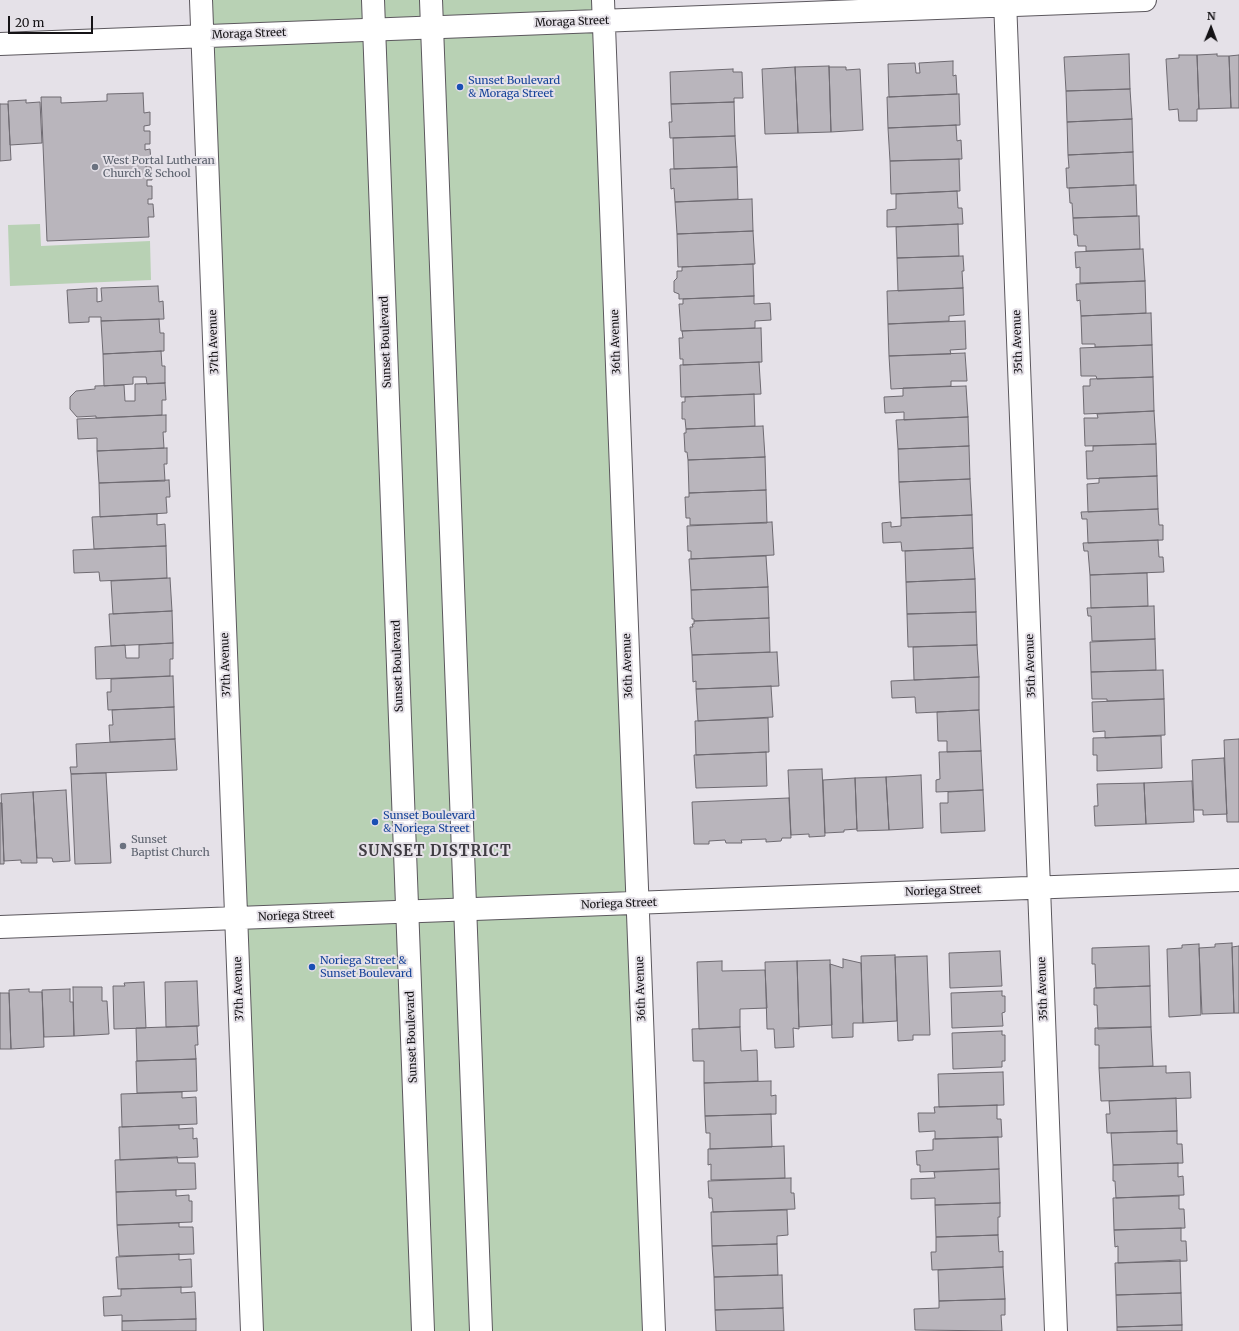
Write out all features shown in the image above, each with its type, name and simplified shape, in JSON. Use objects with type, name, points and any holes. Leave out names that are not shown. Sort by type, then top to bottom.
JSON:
[{"type":"street","name":"37th Avenue","points":[[201,0],[252,1331]]},
{"type":"street","name":"Sunset Boulevard","points":[[373,0],[423,1331]]},
{"type":"street","points":[[431,0],[481,1331]]},
{"type":"street","name":"Moraga Street","points":[[0,44],[432,27],[603,10],[1145,0]]},
{"type":"street","name":"35th Avenue","points":[[1006,3],[1056,1331]]},
{"type":"street","name":"36th Avenue","points":[[603,10],[654,1331]]},
{"type":"street","name":"Noriega Street","points":[[0,927],[1239,880]]},
{"type":"green space","points":[[201,0],[603,0],[653,1331],[252,1331]]},
{"type":"green space","points":[[40,224],[41,246],[150,241],[151,280],[10,286],[8,225]]},
{"type":"building","points":[[1129,54],[1130,89],[1066,91],[1064,57]]},
{"type":"building","points":[[1217,54],[1217,56],[1229,56],[1231,108],[1199,109],[1197,55]]},
{"type":"building","points":[[1179,55],[1197,55],[1199,109],[1197,109],[1197,121],[1179,121],[1178,109],[1169,110],[1166,59],[1179,58]]},
{"type":"building","points":[[1239,55],[1239,108],[1231,108],[1229,56]]},
{"type":"building","points":[[953,61],[953,76],[956,75],[957,94],[889,97],[888,64],[915,63],[916,73],[920,73],[919,63]]},
{"type":"building","points":[[829,66],[831,132],[798,133],[795,67]]},
{"type":"building","points":[[795,67],[798,133],[765,134],[762,69]]},
{"type":"building","points":[[829,67],[846,67],[846,70],[860,69],[863,130],[831,132]]},
{"type":"building","points":[[733,69],[733,72],[742,72],[743,98],[734,98],[734,102],[671,104],[670,72]]},
{"type":"building","points":[[1130,89],[1132,119],[1067,122],[1066,91]]},
{"type":"building","name":"West Portal Lutheran Church & School","points":[[143,93],[144,113],[150,112],[150,125],[144,126],[144,131],[150,131],[150,144],[145,144],[145,150],[150,149],[151,162],[146,162],[146,167],[151,167],[152,180],[147,180],[147,186],[152,186],[152,199],[148,199],[148,204],[153,204],[154,217],[148,217],[149,237],[47,241],[41,97],[61,97],[61,103],[107,101],[107,94]]},
{"type":"building","points":[[959,94],[960,125],[888,128],[887,97]]},
{"type":"building","points":[[26,100],[26,103],[40,102],[42,143],[10,145],[8,101]]},
{"type":"building","points":[[734,102],[735,136],[670,138],[669,122],[672,122],[671,104]]},
{"type":"building","points":[[0,104],[8,104],[11,160],[0,161]]},
{"type":"building","points":[[1132,119],[1133,152],[1068,155],[1067,122]]},
{"type":"building","points":[[956,125],[957,141],[961,140],[962,159],[890,161],[888,128]]},
{"type":"building","points":[[735,136],[737,167],[674,169],[673,138]]},
{"type":"building","points":[[1133,152],[1134,185],[1067,188],[1066,168],[1069,168],[1068,155]]},
{"type":"building","points":[[959,159],[960,191],[891,194],[890,161]]},
{"type":"building","points":[[737,167],[738,199],[675,202],[674,188],[671,189],[670,169]]},
{"type":"building","points":[[1136,185],[1137,216],[1073,218],[1069,188]]},
{"type":"building","points":[[957,191],[958,208],[962,208],[963,224],[887,227],[887,210],[896,209],[896,194]]},
{"type":"building","points":[[752,199],[753,231],[677,234],[675,202]]},
{"type":"building","points":[[1139,216],[1140,249],[1086,251],[1086,246],[1078,246],[1077,235],[1074,235],[1073,218]]},
{"type":"building","points":[[958,224],[959,256],[897,258],[896,227]]},
{"type":"building","points":[[753,231],[755,264],[678,267],[677,234]]},
{"type":"building","points":[[1143,249],[1145,281],[1080,283],[1080,267],[1076,268],[1075,252]]},
{"type":"building","points":[[963,256],[963,288],[898,291],[897,258]]},
{"type":"building","points":[[753,264],[754,296],[679,299],[679,294],[674,292],[674,281],[677,278],[677,271],[682,271],[682,267]]},
{"type":"building","points":[[1145,281],[1146,313],[1081,316],[1080,300],[1077,301],[1076,284]]},
{"type":"building","points":[[158,286],[159,302],[163,301],[164,319],[101,321],[101,317],[89,317],[89,322],[69,323],[67,290],[97,288],[97,302],[102,301],[101,288]]},
{"type":"building","points":[[963,288],[964,315],[949,316],[949,321],[888,324],[887,291]]},
{"type":"building","points":[[754,296],[754,304],[770,303],[771,320],[755,321],[755,328],[681,331],[679,304],[683,304],[683,299]]},
{"type":"building","points":[[1151,313],[1152,345],[1095,347],[1095,344],[1082,344],[1081,316]]},
{"type":"building","points":[[159,319],[160,333],[164,333],[164,351],[103,354],[101,321]]},
{"type":"building","points":[[965,321],[966,349],[950,350],[951,354],[889,356],[888,324]]},
{"type":"building","points":[[761,328],[762,362],[683,365],[683,359],[680,359],[679,338],[683,338],[682,331]]},
{"type":"building","points":[[1152,345],[1153,377],[1097,379],[1096,376],[1081,376],[1080,348]]},
{"type":"building","points":[[161,351],[162,366],[165,366],[165,383],[147,384],[146,377],[133,377],[133,384],[104,386],[103,354]]},
{"type":"building","points":[[965,353],[967,381],[951,381],[951,386],[891,389],[889,356]]},
{"type":"building","points":[[759,362],[761,394],[681,397],[680,365]]},
{"type":"building","points":[[1153,377],[1154,411],[1084,414],[1083,386],[1090,386],[1090,379]]},
{"type":"building","points":[[165,383],[166,400],[162,400],[162,415],[96,418],[96,416],[77,417],[70,409],[70,397],[76,391],[95,389],[95,386],[124,385],[125,401],[135,401],[135,384]]},
{"type":"building","points":[[966,386],[968,417],[904,420],[904,412],[885,413],[884,397],[903,396],[903,388]]},
{"type":"building","points":[[754,394],[755,426],[686,429],[685,419],[682,419],[682,402],[685,402],[685,397]]},
{"type":"building","points":[[1154,411],[1156,444],[1085,446],[1084,418],[1098,418],[1097,414]]},
{"type":"building","points":[[166,415],[166,432],[163,432],[164,448],[97,451],[97,438],[78,439],[77,419]]},
{"type":"building","points":[[968,417],[969,446],[898,449],[896,420]]},
{"type":"building","points":[[763,426],[765,457],[688,460],[687,452],[685,452],[684,433],[686,433],[686,429]]},
{"type":"building","points":[[1156,444],[1157,476],[1087,479],[1086,451],[1093,451],[1093,446]]},
{"type":"building","points":[[969,446],[970,479],[899,482],[898,449]]},
{"type":"building","points":[[167,448],[167,464],[164,464],[165,481],[99,483],[97,451]]},
{"type":"building","points":[[765,457],[766,490],[689,493],[688,460]]},
{"type":"building","points":[[1157,476],[1158,509],[1088,512],[1087,484],[1099,483],[1099,478]]},
{"type":"building","points":[[970,479],[972,515],[901,518],[899,482]]},
{"type":"building","points":[[169,480],[170,497],[166,497],[167,513],[100,517],[99,483]]},
{"type":"building","points":[[766,490],[767,523],[690,525],[690,518],[686,518],[685,497],[689,497],[689,493]]},
{"type":"building","points":[[1158,509],[1159,525],[1163,525],[1163,540],[1088,543],[1087,519],[1082,519],[1081,512]]},
{"type":"building","points":[[157,514],[157,525],[165,524],[166,546],[94,549],[92,517]]},
{"type":"building","points":[[972,515],[973,548],[902,551],[901,542],[883,543],[882,523],[891,522],[891,527],[901,526],[901,518]]},
{"type":"building","points":[[772,522],[774,555],[691,559],[691,551],[688,551],[687,526]]},
{"type":"building","points":[[1158,540],[1159,557],[1163,557],[1164,572],[1090,575],[1088,551],[1084,551],[1083,543]]},
{"type":"building","points":[[166,546],[167,578],[100,581],[99,572],[74,573],[73,550]]},
{"type":"building","points":[[973,548],[975,579],[906,582],[905,551]]},
{"type":"building","points":[[766,556],[768,587],[691,590],[689,559]]},
{"type":"building","points":[[1147,573],[1148,606],[1091,608],[1090,575]]},
{"type":"building","points":[[170,578],[172,611],[113,614],[111,581]]},
{"type":"building","points":[[975,579],[976,612],[907,614],[906,582]]},
{"type":"building","points":[[768,587],[769,618],[694,621],[694,619],[692,619],[691,590]]},
{"type":"building","points":[[1154,606],[1155,639],[1092,641],[1091,616],[1088,616],[1087,608]]},
{"type":"building","points":[[172,611],[173,643],[111,646],[109,614]]},
{"type":"building","points":[[976,612],[977,645],[908,647],[907,614]]},
{"type":"building","points":[[769,618],[770,652],[692,655],[690,627],[693,627],[692,624],[694,624],[694,621]]},
{"type":"building","points":[[1155,639],[1156,670],[1091,672],[1090,642]]},
{"type":"building","points":[[173,643],[173,659],[170,659],[170,676],[96,679],[95,647],[125,645],[126,658],[139,658],[139,645]]},
{"type":"building","points":[[977,645],[979,677],[914,680],[913,647]]},
{"type":"building","points":[[777,652],[779,686],[696,689],[696,681],[693,682],[692,655]]},
{"type":"building","points":[[1163,670],[1164,699],[1107,701],[1107,699],[1092,699],[1091,672]]},
{"type":"building","points":[[173,676],[174,707],[108,710],[107,692],[111,692],[111,679]]},
{"type":"building","points":[[979,677],[979,710],[916,713],[915,697],[892,698],[891,681]]},
{"type":"building","points":[[771,686],[773,717],[698,721],[696,689]]},
{"type":"building","points":[[1164,699],[1165,735],[1105,738],[1105,731],[1093,732],[1092,702]]},
{"type":"building","points":[[174,707],[175,739],[110,742],[109,725],[113,725],[112,710]]},
{"type":"building","points":[[979,710],[981,751],[947,752],[947,741],[938,741],[937,712]]},
{"type":"building","points":[[768,718],[769,752],[696,755],[695,721]]},
{"type":"building","points":[[1161,736],[1162,768],[1097,771],[1097,755],[1093,755],[1093,738]]},
{"type":"building","points":[[175,739],[177,770],[71,774],[70,767],[77,767],[76,744]]},
{"type":"building","points":[[1239,739],[1239,822],[1227,822],[1224,740]]},
{"type":"building","points":[[981,751],[983,790],[936,792],[936,780],[940,779],[939,752]]},
{"type":"building","points":[[766,752],[767,786],[696,788],[694,755]]},
{"type":"building","points":[[1224,758],[1227,814],[1203,815],[1203,810],[1194,810],[1192,760]]},
{"type":"building","points":[[822,769],[825,836],[809,837],[809,834],[791,835],[788,770]]},
{"type":"building","points":[[106,773],[111,863],[75,864],[71,774]]},
{"type":"building","points":[[921,775],[923,828],[889,830],[886,777]]},
{"type":"building","points":[[886,777],[889,830],[857,831],[855,778]]},
{"type":"building","points":[[855,778],[857,829],[844,830],[844,832],[825,833],[823,780]]},
{"type":"building","points":[[1192,781],[1194,822],[1146,824],[1144,783]]},
{"type":"building","points":[[1144,783],[1146,824],[1095,826],[1094,806],[1098,806],[1097,784]]},
{"type":"building","points":[[66,790],[70,861],[53,862],[52,858],[37,858],[33,792]]},
{"type":"building","points":[[983,790],[985,831],[941,833],[940,803],[948,803],[948,792]]},
{"type":"building","points":[[33,792],[37,863],[21,863],[21,860],[4,861],[1,794]]},
{"type":"building","points":[[789,798],[791,838],[782,838],[781,841],[766,842],[766,839],[741,840],[742,843],[726,843],[725,840],[709,841],[709,844],[694,844],[692,802]]},
{"type":"building","points":[[0,803],[2,803],[4,864],[0,864]]},
{"type":"building","points":[[1232,943],[1234,1013],[1202,1014],[1199,948],[1215,947],[1215,944]]},
{"type":"building","points":[[1199,944],[1201,1015],[1169,1017],[1167,949],[1182,948],[1182,945]]},
{"type":"building","points":[[1149,946],[1150,986],[1096,988],[1095,964],[1092,964],[1092,948]]},
{"type":"building","points":[[1239,946],[1239,1013],[1234,1013],[1232,947]]},
{"type":"building","points":[[1000,951],[1002,986],[950,988],[949,953]]},
{"type":"building","points":[[895,955],[897,1021],[863,1023],[861,956]]},
{"type":"building","points":[[927,956],[930,1035],[913,1035],[913,1040],[898,1041],[895,957]]},
{"type":"building","points":[[843,959],[861,963],[863,1023],[853,1023],[853,1037],[832,1038],[830,964],[843,968]]},
{"type":"building","points":[[830,960],[832,1025],[799,1027],[797,961]]},
{"type":"building","points":[[722,961],[722,971],[765,970],[767,1008],[740,1009],[740,1027],[699,1029],[697,962]]},
{"type":"building","points":[[797,961],[799,1029],[793,1028],[794,1047],[775,1048],[774,1029],[767,1029],[765,962]]},
{"type":"building","points":[[197,981],[199,1026],[166,1027],[165,982]]},
{"type":"building","points":[[144,982],[146,1028],[114,1029],[113,986],[125,986],[124,983]]},
{"type":"building","points":[[1150,986],[1151,1027],[1098,1029],[1097,1005],[1094,1005],[1094,988]]},
{"type":"building","points":[[73,987],[102,987],[102,1001],[107,1001],[109,1034],[74,1036]]},
{"type":"building","points":[[29,989],[29,992],[42,992],[44,1047],[11,1049],[9,990]]},
{"type":"building","points":[[70,989],[70,1002],[73,1002],[74,1036],[44,1037],[42,990]]},
{"type":"building","points":[[1002,991],[1002,996],[1005,996],[1005,1012],[1002,1013],[1003,1026],[952,1028],[951,993]]},
{"type":"building","points":[[0,993],[9,993],[11,1049],[0,1049]]},
{"type":"building","points":[[197,1026],[198,1045],[195,1045],[196,1059],[137,1061],[136,1028]]},
{"type":"building","points":[[740,1027],[741,1051],[757,1050],[758,1081],[704,1083],[704,1061],[693,1061],[692,1029]]},
{"type":"building","points":[[1151,1027],[1153,1066],[1099,1068],[1099,1045],[1095,1045],[1095,1028]]},
{"type":"building","points":[[1002,1031],[1002,1035],[1005,1035],[1005,1061],[1002,1061],[1002,1067],[953,1069],[952,1033]]},
{"type":"building","points":[[196,1059],[197,1091],[137,1093],[136,1061]]},
{"type":"building","points":[[1166,1066],[1166,1073],[1190,1072],[1191,1098],[1101,1101],[1099,1068]]},
{"type":"building","points":[[1003,1072],[1004,1105],[939,1107],[938,1074]]},
{"type":"building","points":[[771,1081],[771,1096],[776,1095],[776,1114],[705,1116],[704,1083]]},
{"type":"building","points":[[182,1092],[182,1098],[196,1097],[197,1124],[122,1127],[121,1094]]},
{"type":"building","points":[[1176,1098],[1177,1131],[1107,1133],[1106,1114],[1110,1114],[1109,1101]]},
{"type":"building","points":[[997,1105],[997,1119],[1001,1119],[1002,1137],[935,1139],[935,1131],[919,1132],[918,1113],[935,1113],[934,1107]]},
{"type":"building","points":[[771,1114],[772,1147],[710,1149],[710,1133],[706,1133],[705,1116]]},
{"type":"building","points":[[179,1125],[179,1129],[193,1128],[193,1139],[197,1138],[198,1157],[120,1160],[119,1127]]},
{"type":"building","points":[[1177,1131],[1177,1144],[1182,1144],[1183,1163],[1113,1165],[1111,1133]]},
{"type":"building","points":[[998,1137],[999,1169],[920,1172],[920,1165],[917,1165],[916,1151],[933,1150],[933,1139]]},
{"type":"building","points":[[784,1146],[785,1178],[711,1180],[711,1164],[708,1165],[708,1149]]},
{"type":"building","points":[[177,1157],[178,1163],[195,1163],[196,1189],[116,1192],[115,1160]]},
{"type":"building","points":[[1178,1163],[1178,1177],[1183,1176],[1184,1195],[1116,1198],[1115,1181],[1113,1181],[1113,1165]]},
{"type":"building","points":[[999,1169],[1000,1203],[935,1205],[935,1198],[911,1199],[911,1179],[935,1178],[934,1172]]},
{"type":"building","points":[[791,1178],[791,1193],[794,1193],[795,1209],[713,1212],[712,1198],[709,1198],[708,1181]]},
{"type":"building","points":[[176,1190],[176,1196],[189,1195],[189,1201],[192,1201],[192,1222],[117,1225],[116,1192]]},
{"type":"building","points":[[1179,1196],[1179,1209],[1184,1209],[1185,1228],[1114,1230],[1113,1198]]},
{"type":"building","points":[[1000,1203],[998,1235],[936,1237],[935,1205]]},
{"type":"building","points":[[787,1210],[788,1235],[777,1236],[777,1244],[712,1246],[711,1212]]},
{"type":"building","points":[[179,1223],[179,1227],[193,1227],[194,1254],[119,1256],[117,1225]]},
{"type":"building","points":[[1181,1228],[1181,1241],[1186,1241],[1187,1261],[1118,1263],[1118,1246],[1115,1247],[1114,1230]]},
{"type":"building","points":[[998,1235],[999,1252],[1003,1251],[1003,1267],[932,1270],[931,1252],[936,1252],[936,1237]]},
{"type":"building","points":[[777,1244],[778,1275],[714,1277],[712,1246]]},
{"type":"building","points":[[179,1254],[179,1260],[191,1259],[192,1287],[118,1289],[116,1257]]},
{"type":"building","points":[[1180,1260],[1181,1293],[1116,1295],[1115,1263]]},
{"type":"building","points":[[1003,1267],[1005,1299],[939,1301],[938,1270]]},
{"type":"building","points":[[782,1275],[783,1308],[715,1310],[714,1277]]},
{"type":"building","points":[[181,1287],[181,1293],[195,1292],[196,1319],[122,1321],[122,1315],[104,1316],[103,1297],[121,1296],[121,1289]]},
{"type":"building","points":[[1181,1293],[1182,1325],[1117,1327],[1116,1295]]},
{"type":"building","points":[[1005,1299],[1005,1315],[1001,1315],[1002,1331],[915,1330],[914,1309],[939,1308],[939,1301]]},
{"type":"building","points":[[783,1308],[784,1331],[716,1331],[715,1310]]},
{"type":"building","points":[[196,1319],[196,1331],[122,1331],[122,1321]]},
{"type":"building","points":[[1182,1325],[1182,1331],[1117,1331],[1117,1327]]},
{"type":"place","name":"Sunset Boulevard & Moraga Street","points":[[460,87]]},
{"type":"place","name":"West Portal Lutheran Church & School","points":[[95,167]]},
{"type":"place","name":"Sunset Boulevard & Noriega Street","points":[[375,822]]},
{"type":"place","name":"Sunset Baptist Church","points":[[123,846]]},
{"type":"place","name":"Noriega Street & Sunset Boulevard","points":[[312,967]]},
{"type":"district","name":"SUNSET DISTRICT","points":[[435,852]]}]
